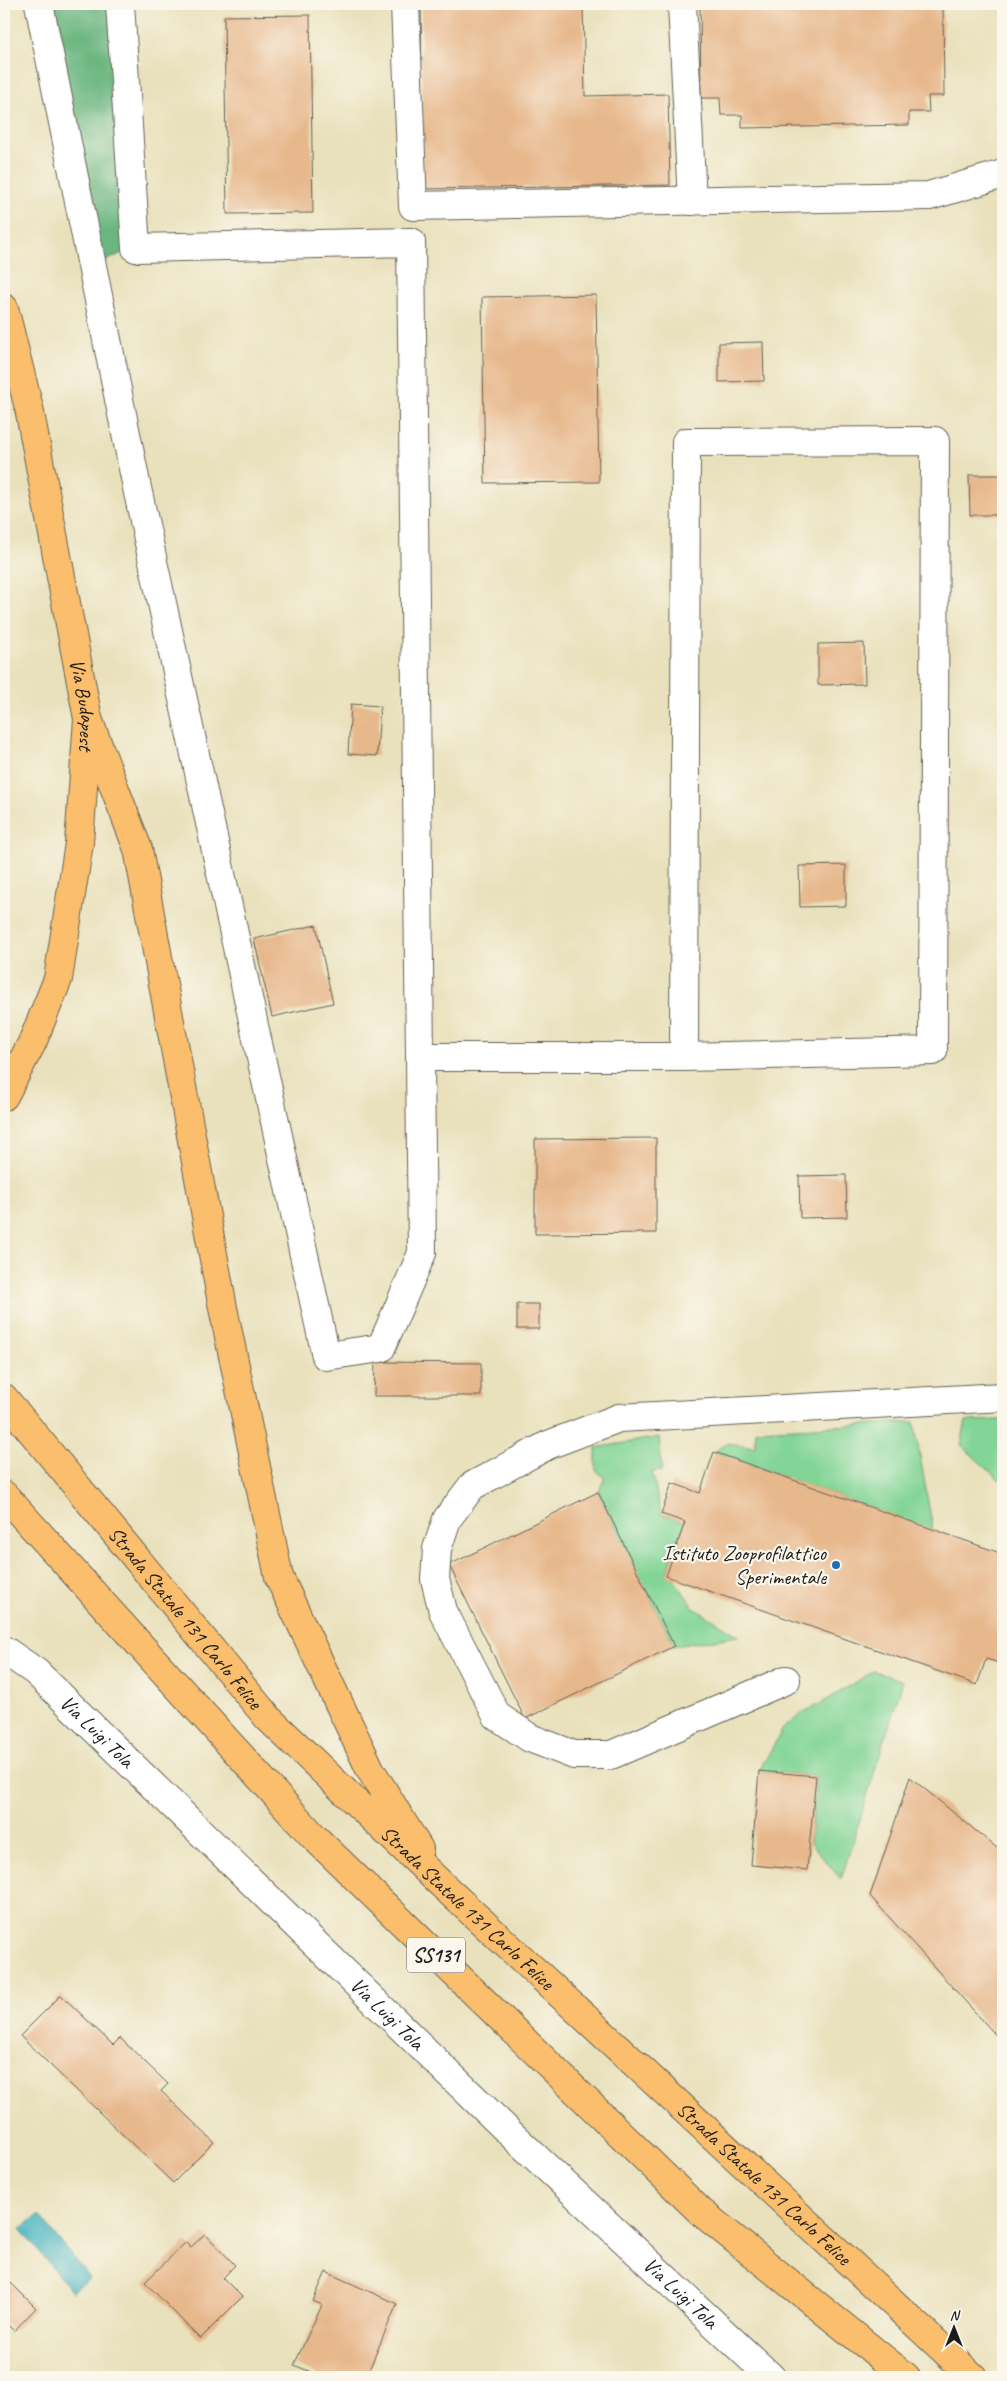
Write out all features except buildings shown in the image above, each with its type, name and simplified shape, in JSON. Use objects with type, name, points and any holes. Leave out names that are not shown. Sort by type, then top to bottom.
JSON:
[{"type":"main road","name":"Via Budapest","points":[[4,308],[35,435],[88,720],[79,842],[58,979],[32,1044],[4,1096]]},
{"type":"main road","points":[[88,720],[138,849],[223,1308],[279,1578],[370,1769],[439,1882]]},
{"type":"main road","name":"Strada Statale 131 Carlo Felice","points":[[4,1398],[268,1718],[439,1882],[973,2377]]},
{"type":"main road","name":"SS131","points":[[4,1495],[321,1844],[701,2212],[906,2377]]},
{"type":"street","points":[[39,4],[137,488],[326,1356],[382,1348],[422,1253],[411,242],[413,206],[405,4]]},
{"type":"street","points":[[120,4],[136,248],[411,242]]},
{"type":"street","points":[[682,4],[692,200]]},
{"type":"street","points":[[413,206],[929,196],[1001,180]]},
{"type":"street","points":[[420,1056],[684,1056],[933,1051],[935,441],[686,442],[684,1056]]},
{"type":"street","points":[[786,1680],[611,1755],[574,1755],[530,1738],[497,1716],[443,1611],[435,1579],[437,1549],[447,1519],[472,1486],[548,1445],[619,1418],[1003,1396]]},
{"type":"street","name":"Via Luigi Tola","points":[[4,1650],[36,1672],[513,2136],[771,2377]]},
{"type":"green space","points":[[46,4],[115,4],[132,248],[98,265]]},
{"type":"green space","points":[[1003,1420],[1003,1483],[961,1445],[966,1421]]},
{"type":"green space","points":[[914,1422],[933,1530],[714,1452],[727,1443],[755,1447],[756,1430]]},
{"type":"green space","points":[[659,1437],[662,1471],[652,1472],[661,1514],[685,1522],[666,1575],[673,1578],[694,1608],[739,1636],[674,1646],[598,1492],[605,1478],[596,1470],[596,1448]]},
{"type":"green space","points":[[874,1671],[903,1681],[841,1879],[810,1843],[816,1776],[759,1771],[784,1727],[803,1712],[817,1706]]},
{"type":"water","points":[[39,2215],[90,2278],[72,2292],[20,2229]]},
{"type":"place","name":"Istituto Zooprofilattico Sperimentale","points":[[836,1565]]}]
